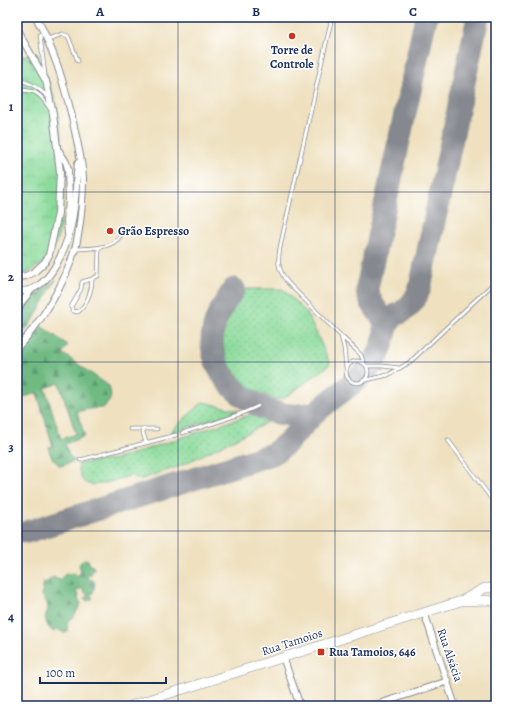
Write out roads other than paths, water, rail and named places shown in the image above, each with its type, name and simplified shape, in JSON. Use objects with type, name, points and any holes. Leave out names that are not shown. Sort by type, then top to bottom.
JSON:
[{"type":"main road","name":"Rua Tamoios","points":[[130,706],[146,704],[283,657],[462,601],[485,588],[496,588]]},
{"type":"main road","name":"Rua Tamoios","points":[[462,601],[495,600]]},
{"type":"street","points":[[17,348],[48,308],[75,249],[81,210],[83,179],[79,145],[64,84],[48,39],[36,17]]},
{"type":"street","points":[[17,30],[46,80],[54,114],[60,172],[58,213],[49,255],[46,262],[34,272],[26,276],[17,277]]},
{"type":"street","points":[[17,314],[21,303],[32,289],[48,277],[57,264],[73,216],[79,145]]},
{"type":"street","points":[[58,150],[66,162],[68,169],[68,234]]},
{"type":"street","points":[[17,291],[32,289]]},
{"type":"street","name":"Rua Alsácia","points":[[424,612],[455,706]]},
{"type":"street","points":[[283,657],[300,706]]},
{"type":"street","points":[[373,706],[448,681]]},
{"type":"lane","points":[[332,17],[278,255],[278,266],[288,283],[361,355],[366,366],[367,374],[362,381]]},
{"type":"lane","points":[[48,39],[63,34],[66,35],[70,39],[78,61]]},
{"type":"lane","points":[[40,35],[46,80]]},
{"type":"lane","points":[[17,80],[26,81],[32,84],[51,100]]},
{"type":"lane","points":[[17,90],[31,90],[35,92],[54,114]]},
{"type":"lane","points":[[75,249],[99,248],[116,241],[122,236],[124,229]]},
{"type":"lane","points":[[92,279],[92,288],[81,310],[78,312],[73,311],[71,307],[82,282],[98,276],[99,248]]},
{"type":"lane","points":[[341,336],[344,348],[347,377],[350,380],[358,382],[388,375],[410,362],[496,281]]},
{"type":"lane","points":[[346,369],[348,365],[356,361],[364,363]]},
{"type":"lane","points":[[366,366],[400,368]]},
{"type":"lane","points":[[182,433],[223,421],[258,406]]},
{"type":"lane","points":[[130,429],[157,429]]},
{"type":"lane","points":[[142,429],[146,443]]},
{"type":"lane","points":[[80,460],[176,435]]},
{"type":"lane","points":[[448,440],[496,505]]},
{"type":"place","name":"Torre de Controle","points":[[292,36]]},
{"type":"place","name":"Grão Espresso","points":[[110,231]]},
{"type":"place","name":"Rua Tamoios, 646","points":[[321,652]]}]
